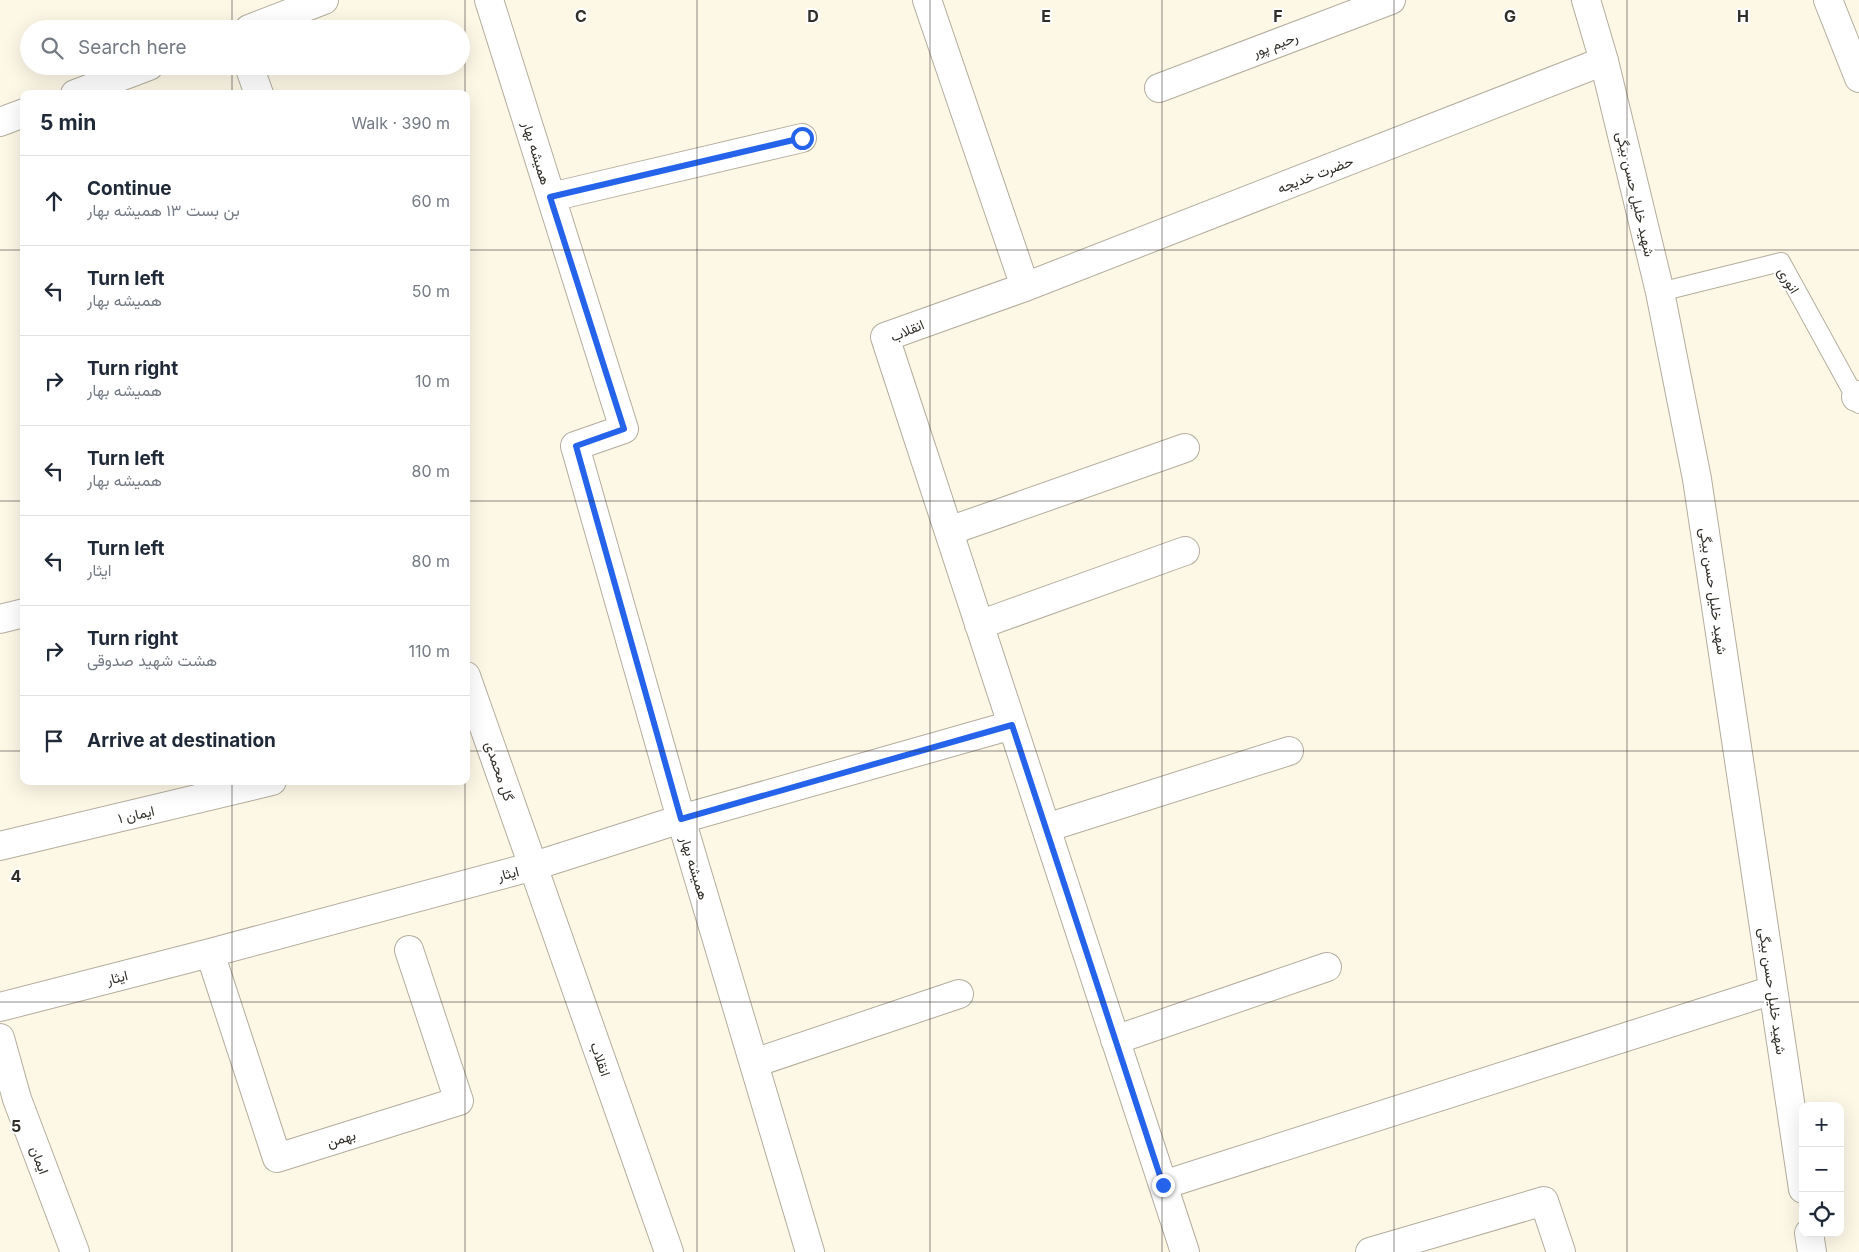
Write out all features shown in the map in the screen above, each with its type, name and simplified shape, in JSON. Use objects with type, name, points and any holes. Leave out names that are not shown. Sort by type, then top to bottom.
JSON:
[{"type":"street","points":[[272,20],[324,0]]},
{"type":"street","name":"همیشه بهار","points":[[489,0],[624,429],[576,446],[681,819],[810,1252]]},
{"type":"street","points":[[927,0],[1025,286]]},
{"type":"street","name":"رحیم پور","points":[[1159,88],[1391,0]]},
{"type":"street","name":"شهید خلیل حسن بیگی","points":[[1586,0],[1604,61],[1660,292],[1697,479],[1799,1162]]},
{"type":"street","points":[[1828,0],[1859,78]]},
{"type":"street","name":"حضرت خدیجه","points":[[1025,286],[1604,61]]},
{"type":"street","points":[[85,90],[125,75]]},
{"type":"street","points":[[252,75],[258,90]]},
{"type":"street","points":[[0,122],[20,114]]},
{"type":"street","points":[[550,197],[802,138]]},
{"type":"street","name":"انقلاب","points":[[1025,286],[885,337],[1185,1252]]},
{"type":"street","points":[[949,531],[1185,448]]},
{"type":"street","points":[[980,625],[1185,551]]},
{"type":"street","points":[[0,620],[20,614]]},
{"type":"street","name":"گل محمدی","points":[[470,687],[534,866]]},
{"type":"street","name":"ایثار","points":[[0,1007],[534,866],[681,819],[1012,725]]},
{"type":"street","points":[[1046,828],[1289,751]]},
{"type":"street","name":"ایمان ۱","points":[[0,846],[255,785]]},
{"type":"street","name":"انقلاب","points":[[534,866],[669,1252]]},
{"type":"street","name":"بهمن","points":[[210,953],[278,1158],[459,1101],[410,950]]},
{"type":"street","points":[[1115,1040],[1327,967]]},
{"type":"street","points":[[1163,1185],[1773,990]]},
{"type":"street","points":[[754,1063],[959,994]]},
{"type":"street","name":"ایمان","points":[[0,1038],[8,1101],[75,1252]]},
{"type":"street","points":[[1370,1252],[1544,1201],[1561,1252]]},
{"type":"street","points":[[1810,1237],[1812,1252]]},
{"type":"lane","name":"انوری","points":[[1660,292],[1781,262],[1858,399]]},
{"type":"route","points":[[802,138],[550,197],[624,429],[576,446],[681,819],[1012,725],[1163,1185]]}]
